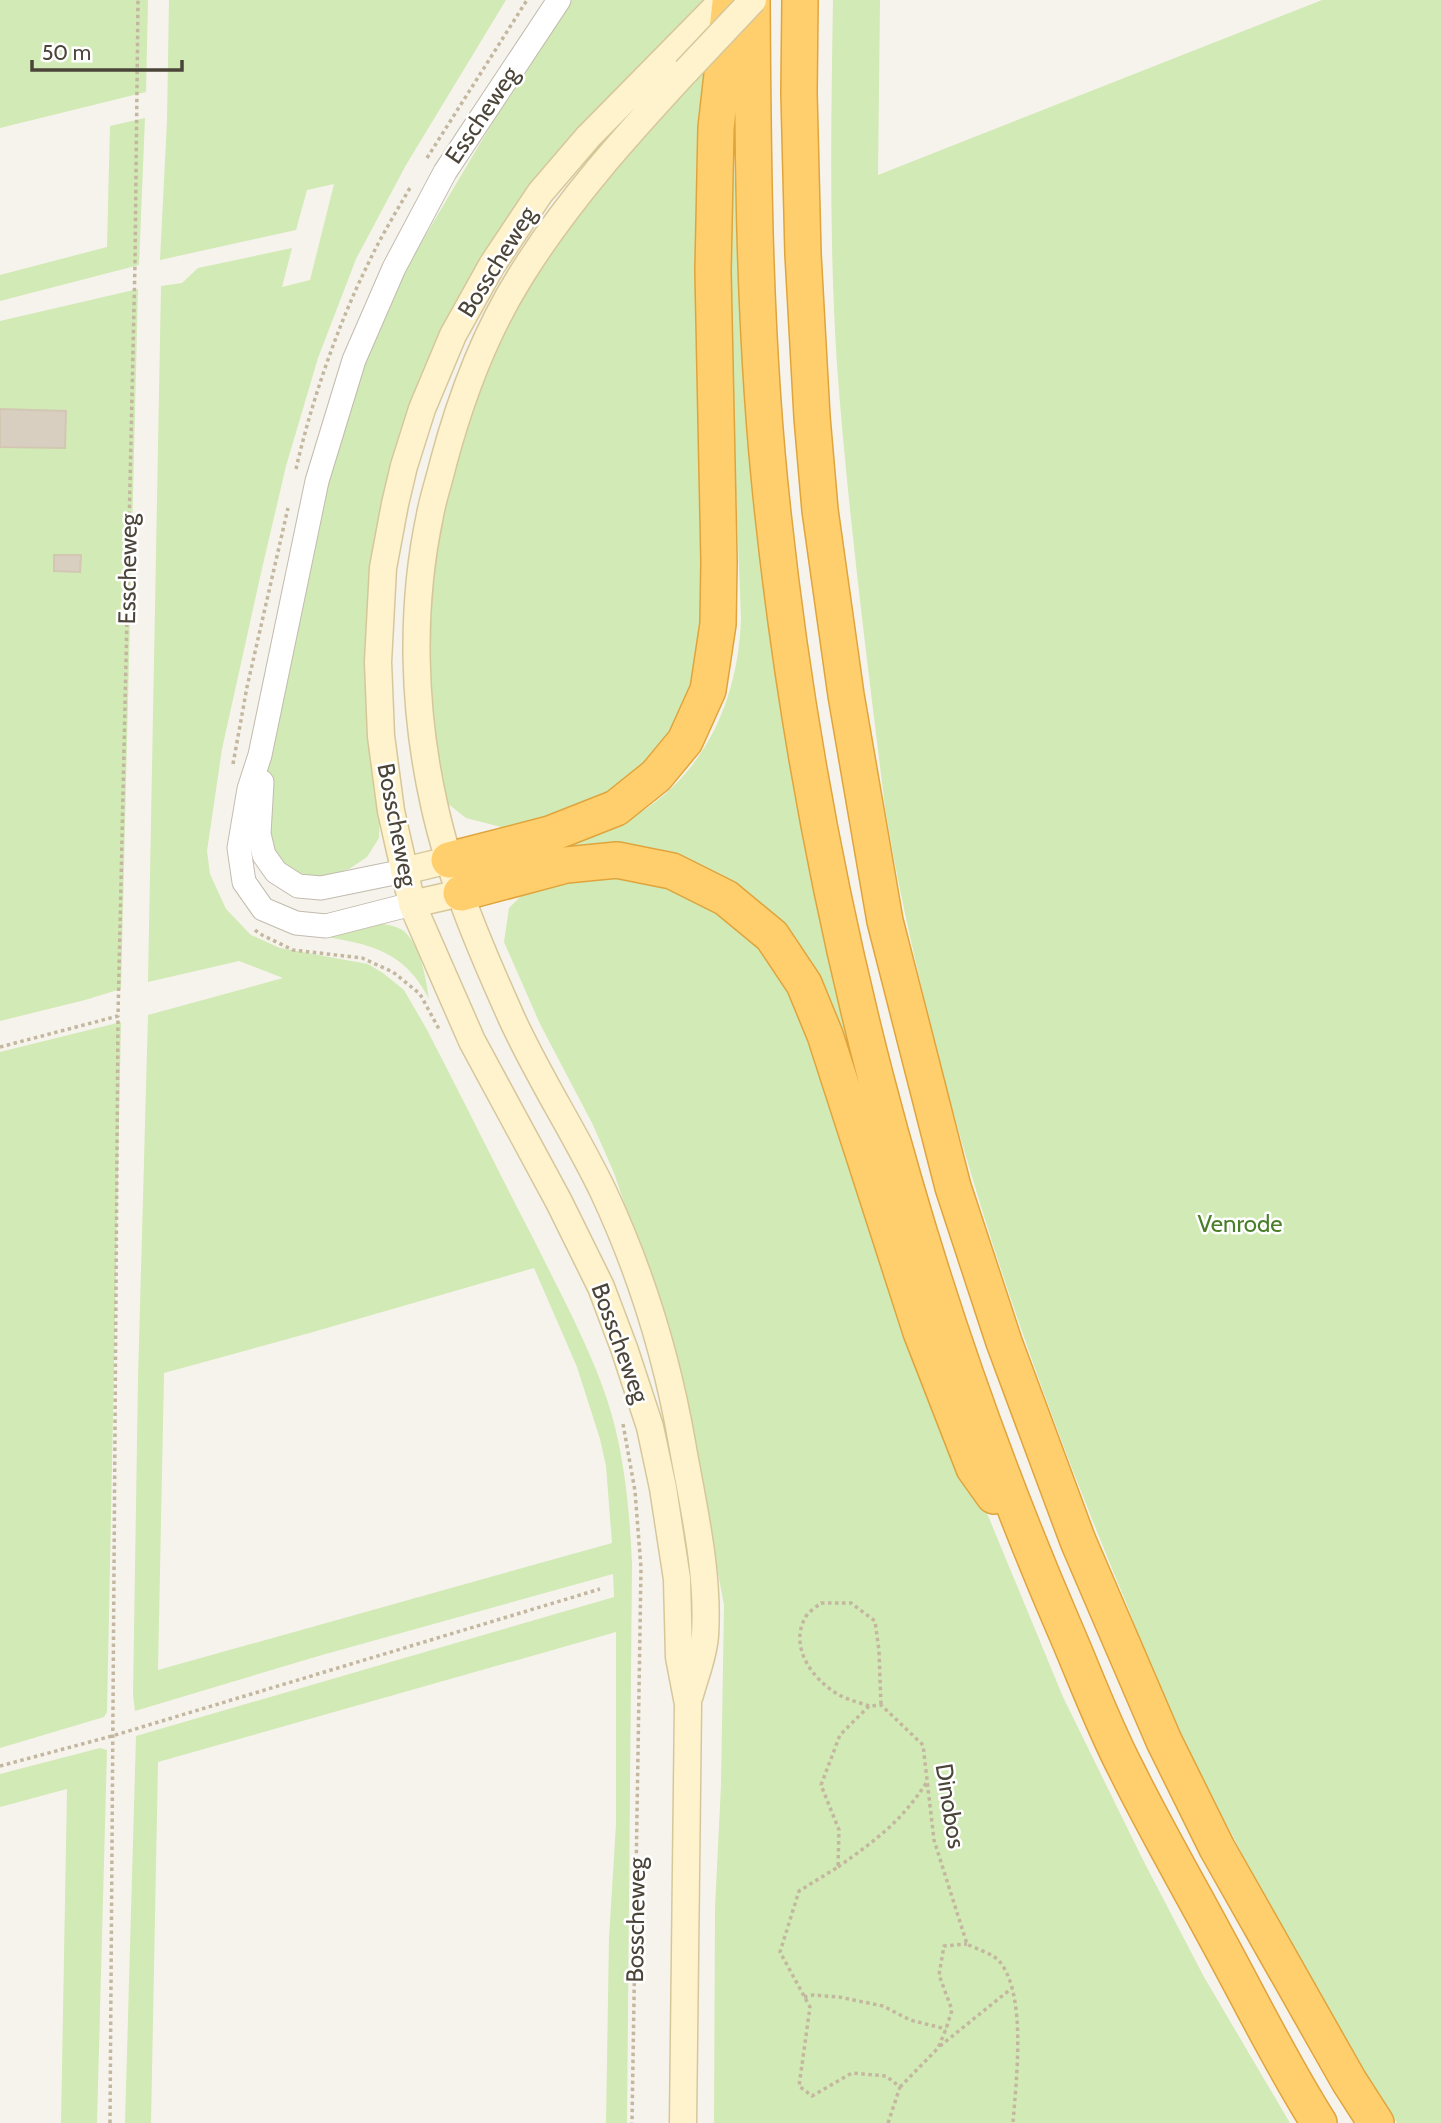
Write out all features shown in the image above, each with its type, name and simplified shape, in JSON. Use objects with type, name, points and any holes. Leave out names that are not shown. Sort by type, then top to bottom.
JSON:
[{"type":"highway","points":[[449,860],[551,834],[616,808],[656,776],[685,741],[708,690],[718,624],[719,562],[713,271],[716,128],[730,0]]},
{"type":"highway","points":[[752,0],[754,255],[773,515],[797,705],[841,939],[897,1155],[962,1368],[1027,1542],[1125,1767],[1318,2123]]},
{"type":"highway","points":[[800,0],[803,254],[820,510],[885,921],[953,1187],[1004,1342],[1078,1541],[1164,1741],[1217,1848],[1349,2081],[1377,2123]]},
{"type":"highway","points":[[799,93],[817,0]]},
{"type":"highway","points":[[461,893],[566,865],[617,860],[672,871],[726,898],[772,936],[804,984],[825,1035],[920,1332],[974,1468],[1027,1542]]},
{"type":"main road","name":"Bosscheweg","points":[[683,2123],[688,1704],[679,1657],[677,1579],[663,1488],[650,1427],[601,1287],[559,1202],[472,1041],[412,904],[391,811],[381,736],[378,662],[383,568],[394,504],[422,409],[459,323],[492,265],[540,193],[588,137],[723,0]]},
{"type":"main road","name":"Bosscheweg","points":[[688,1704],[705,1639],[704,1579],[674,1401],[656,1333],[632,1261],[603,1192],[515,1025],[485,957],[449,860],[434,804],[421,732],[417,670],[418,600],[429,516],[455,419],[482,349],[519,278],[610,154],[752,0]]},
{"type":"main road","points":[[404,871],[449,860]]},
{"type":"main road","points":[[412,904],[461,893]]},
{"type":"street","name":"Esscheweg","points":[[412,904],[326,926],[296,923],[263,909],[244,881],[240,848],[249,789],[260,755],[317,481],[354,359],[394,268],[445,172],[559,0]]},
{"type":"street","name":"Esscheweg","points":[[260,755],[263,792],[259,834],[264,855],[276,872],[298,886],[321,888],[404,871]]},
{"type":"path","name":"Esscheweg","points":[[110,2123],[118,1016],[135,263],[138,0]]},
{"type":"path","points":[[362,958],[393,972],[420,993],[445,1039]]},
{"type":"path","points":[[0,1047],[118,1016]]},
{"type":"path","name":"Bosscheweg","points":[[619,1412],[635,1491],[642,1568],[632,2123]]},
{"type":"path","points":[[0,1766],[112,1736],[600,1589]]},
{"type":"path","points":[[821,1603],[851,1603],[875,1621],[881,1705],[869,1706],[842,1697],[825,1685],[803,1658],[799,1639],[806,1616],[821,1603]]},
{"type":"path","name":"Dinobos","points":[[881,1705],[923,1745],[934,1840],[967,1944]]},
{"type":"path","points":[[838,1867],[839,1830],[821,1785],[840,1735],[869,1706]]},
{"type":"path","points":[[900,2087],[887,2076],[852,2073],[812,2096],[799,2085],[810,2007],[780,1952],[799,1891],[887,1832],[912,1806],[927,1781]]},
{"type":"path","points":[[938,2048],[952,2010],[939,1975],[944,1945],[967,1944],[1000,1961],[1015,1994],[1018,2046],[1013,2123]]},
{"type":"path","points":[[888,2123],[900,2087],[938,2048],[1012,1988]]},
{"type":"path","points":[[804,1997],[839,1997],[883,2006],[910,2020],[946,2029]]},
{"type":"green space","points":[[0,0],[148,0],[146,92],[0,128]]},
{"type":"green space","points":[[169,0],[506,0],[406,165],[356,259],[318,358],[286,466],[261,573],[222,749],[207,851],[210,874],[226,909],[251,935],[280,948],[368,964],[404,990],[440,1055],[569,1309],[608,1404],[625,1478],[632,1564],[627,2123],[606,2123],[609,1938],[616,1824],[616,1632],[158,1762],[151,2123],[125,2123],[136,1736],[614,1597],[613,1574],[322,1655],[135,1711],[133,1695],[138,1379],[148,1015],[283,978],[239,961],[148,982],[161,286],[182,283],[198,268],[292,248],[282,287],[310,280],[334,184],[307,190],[296,230],[160,260],[167,121]],"holes":[[[534,1268],[577,1367],[606,1466],[612,1543],[158,1670],[164,1373]]]},
{"type":"green space","points":[[568,0],[707,0],[491,252],[370,579],[366,622],[367,664],[380,805],[379,838],[367,857],[349,869],[309,882],[281,872],[266,830],[264,799],[270,750],[330,471],[366,358],[402,275]]},
{"type":"green space","name":"Venrode","points":[[833,0],[880,0],[878,175],[1322,0],[1441,0],[1441,2123],[1397,2123],[1365,2074],[1294,1949],[1208,1788],[1147,1657],[1068,1459],[990,1237],[946,1086],[910,935],[885,807],[858,586],[834,320],[831,183]]},
{"type":"green space","points":[[714,53],[715,644],[659,756],[610,791],[546,817],[505,828],[466,818],[447,803],[432,726],[428,655],[434,547],[480,373],[554,237]]},
{"type":"green space","points":[[145,118],[139,265],[0,301],[0,275],[107,247],[110,126]]},
{"type":"green space","points":[[734,163],[743,372],[752,483],[773,650],[870,1128],[755,906],[558,852],[573,842],[626,821],[653,804],[676,784],[711,736],[732,681],[741,619],[730,337]]},
{"type":"green space","points":[[138,289],[121,989],[0,1021],[0,321]]},
{"type":"green space","points":[[605,875],[654,881],[742,925],[791,984],[953,1431],[1063,1697],[1204,1977],[1290,2123],[714,2123],[715,1908],[721,1785],[724,1605],[694,1447],[656,1297],[614,1173],[593,1125],[540,1024],[504,942],[509,908],[520,897],[540,887]]},
{"type":"green space","points":[[377,923],[404,931],[415,945],[422,963],[429,999],[408,969],[382,951],[315,935]]},
{"type":"green space","points":[[121,1022],[107,1712],[104,1717],[0,1748],[0,1052]]},
{"type":"green space","points":[[100,1748],[107,1750],[97,2123],[61,2123],[67,1789],[0,1807],[0,1774]]},
{"type":"building","points":[[0,409],[66,411],[65,448],[0,447]]},
{"type":"building","points":[[54,555],[81,555],[80,572],[54,571]]}]
